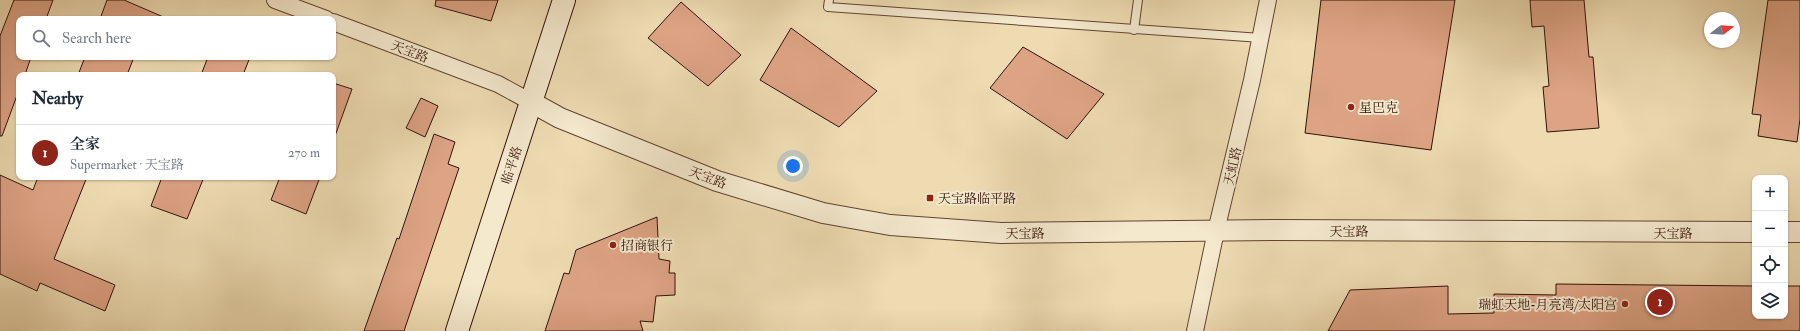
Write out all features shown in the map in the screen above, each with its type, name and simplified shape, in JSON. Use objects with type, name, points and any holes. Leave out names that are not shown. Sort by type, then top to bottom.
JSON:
[{"type":"main road","name":"临平路","points":[[457,331],[564,0]]},
{"type":"street","points":[[275,0],[318,16]]},
{"type":"street","name":"天虹路","points":[[1195,331],[1216,231],[1261,38],[1268,0]]},
{"type":"street","name":"天宝路","points":[[336,23],[498,84],[560,118],[716,181],[831,215],[890,225],[987,232],[1752,232]]},
{"type":"street","points":[[1788,232],[1800,232]]},
{"type":"lane","points":[[829,0],[828,7],[1261,38]]},
{"type":"lane","points":[[1134,30],[1138,0]]},
{"type":"building","points":[[14,0],[53,0],[47,16],[16,16],[16,60],[30,60],[26,72],[16,72],[16,98],[2,136],[0,136],[0,36]]},
{"type":"building","points":[[107,0],[124,0],[161,16],[101,16]]},
{"type":"building","points":[[436,0],[498,0],[491,21],[435,6]]},
{"type":"building","points":[[1321,0],[1455,0],[1431,150],[1305,133]]},
{"type":"building","points":[[1530,0],[1584,0],[1589,57],[1593,57],[1599,128],[1547,132],[1543,87],[1549,86],[1544,26],[1532,27]]},
{"type":"building","points":[[1768,0],[1800,0],[1800,119],[1797,142],[1758,136],[1761,115],[1752,114]]},
{"type":"building","points":[[681,2],[741,55],[708,86],[648,38]]},
{"type":"building","points":[[791,28],[877,91],[839,127],[760,80]]},
{"type":"building","points":[[1023,47],[1104,94],[1067,139],[990,88]]},
{"type":"building","points":[[84,60],[133,60],[128,72],[79,72]]},
{"type":"building","points":[[207,60],[249,60],[244,72],[202,72]]},
{"type":"building","points":[[336,84],[352,89],[336,133]]},
{"type":"building","points":[[421,98],[438,106],[425,137],[406,128]]},
{"type":"building","points":[[434,134],[455,142],[448,164],[459,168],[404,331],[364,331],[397,238],[399,239]]},
{"type":"building","points":[[0,175],[33,190],[37,180],[86,180],[54,259],[115,285],[105,311],[40,283],[37,291],[0,274]]},
{"type":"building","points":[[161,180],[203,180],[187,219],[151,206]]},
{"type":"building","points":[[279,180],[319,180],[306,214],[271,200]]},
{"type":"building","points":[[657,217],[659,259],[670,261],[669,273],[675,273],[675,295],[656,296],[653,322],[640,321],[643,331],[545,331],[564,273],[569,274],[576,250]]},
{"type":"building","name":"瑞虹天地-月亮湾/太阳宫","points":[[1556,284],[1752,286],[1752,319],[1788,319],[1788,286],[1800,286],[1800,331],[1328,331],[1350,290],[1448,286],[1448,314],[1494,313],[1494,294],[1556,295]]},
{"type":"place","name":"星巴克","points":[[1351,107]]},
{"type":"place","name":"天宝路临平路","points":[[930,198]]},
{"type":"place","name":"招商银行","points":[[613,245]]},
{"type":"place","name":"全家","points":[[1660,302]]},
{"type":"place","name":"瑞虹天地-月亮湾/太阳宫","points":[[1625,304]]}]
